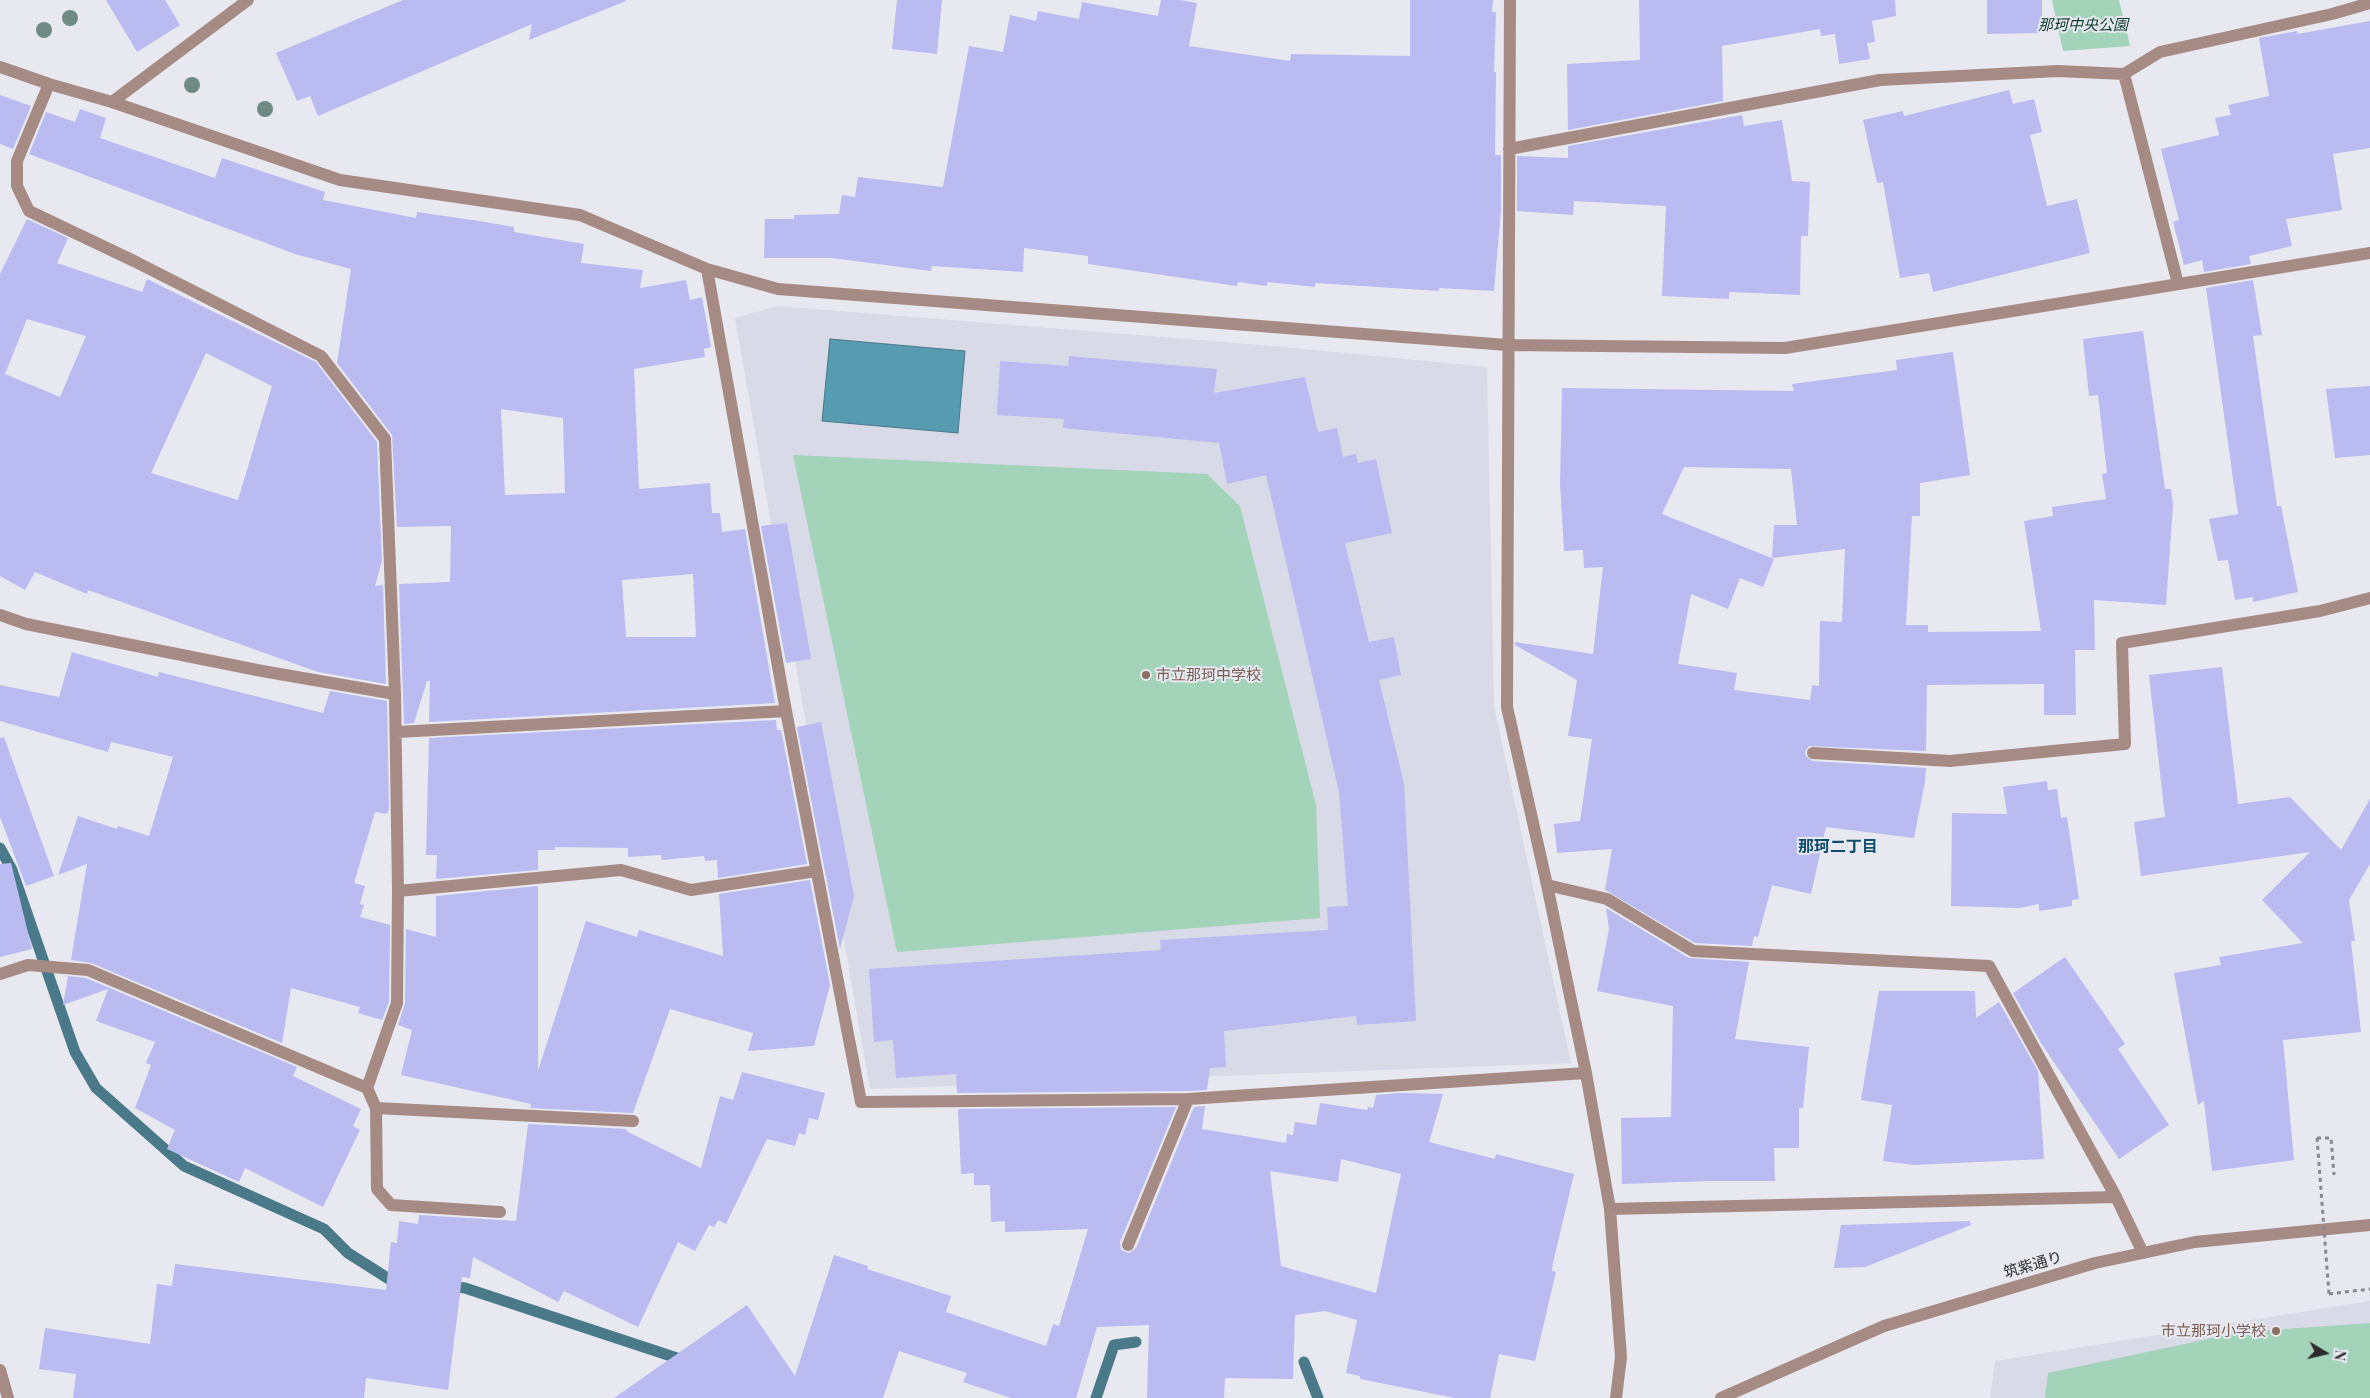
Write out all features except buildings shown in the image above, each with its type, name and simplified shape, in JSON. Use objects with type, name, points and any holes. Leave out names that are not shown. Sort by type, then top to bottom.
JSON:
[{"type":"street","points":[[112,102],[248,0]]},
{"type":"street","points":[[1510,0],[1507,345],[1507,707],[1547,885],[1586,1073],[1610,1209],[1621,1357],[1616,1398]]},
{"type":"street","points":[[1509,149],[1880,80],[2058,71],[2124,74],[2160,52],[2332,14],[2370,3]]},
{"type":"street","points":[[0,67],[49,84],[112,102],[340,180],[580,215],[706,269],[778,289],[1507,345],[1785,348],[2370,253]]},
{"type":"street","points":[[2124,74],[2178,284]]},
{"type":"street","points":[[49,84],[17,161],[16,186],[29,211],[134,261],[321,356],[385,439],[397,732],[398,891],[396,1003],[367,1088]]},
{"type":"street","points":[[706,269],[786,711],[861,1102],[1188,1099],[1586,1073]]},
{"type":"street","points":[[1813,753],[1950,761],[2125,744],[2122,643],[2320,611],[2370,598]]},
{"type":"street","points":[[0,615],[26,624],[262,671],[394,694]]},
{"type":"street","points":[[397,732],[786,711]]},
{"type":"street","points":[[398,891],[621,870],[691,890],[816,871]]},
{"type":"street","points":[[1547,885],[1608,899],[1693,951],[1989,966],[2116,1197],[2143,1253]]},
{"type":"street","points":[[0,974],[28,965],[88,970],[367,1088],[376,1108],[377,1189],[390,1205],[500,1212]]},
{"type":"street","points":[[1128,1245],[1188,1099]]},
{"type":"street","points":[[376,1108],[633,1121]]},
{"type":"street","points":[[1610,1209],[2116,1197]]},
{"type":"street","name":"筑紫通り","points":[[1722,1398],[1884,1326],[2095,1263],[2195,1242],[2370,1226]]},
{"type":"street","points":[[0,1370],[8,1398]]},
{"type":"path","points":[[2334,1175],[2331,1138],[2317,1138],[2329,1294],[2370,1289]]},
{"type":"shaded area","name":"市立那珂中学校","points":[[777,306],[1274,346],[1487,367],[1494,706],[1571,1063],[870,1089],[735,318]]},
{"type":"shaded area","name":"市立那珂小学校","points":[[2370,1301],[2370,1398],[1990,1398],[1995,1361]]},
{"type":"green space","name":"那珂中央公園","points":[[2052,0],[2119,0],[2130,46],[2063,51]]},
{"type":"green space","points":[[793,455],[1207,474],[1240,506],[1316,805],[1320,918],[897,952]]},
{"type":"green space","name":"市立那珂小学校","points":[[2370,1323],[2370,1398],[2045,1398],[2048,1373],[2241,1332]]},
{"type":"water","points":[[830,339],[965,351],[958,433],[822,421]]},
{"type":"waterway","points":[[0,848],[12,870],[75,1052],[96,1088],[184,1166],[324,1229],[348,1253],[389,1279],[401,1281]]},
{"type":"waterway","points":[[447,1286],[465,1288],[680,1359],[685,1364]]},
{"type":"waterway","points":[[1096,1398],[1114,1345],[1136,1342]]},
{"type":"waterway","points":[[1304,1362],[1318,1398]]},
{"type":"place","name":"市立那珂中学校","points":[[1146,675]]},
{"type":"place","name":"市立那珂小学校","points":[[2276,1331]]},
{"type":"district","name":"那珂二丁目","points":[[1838,847]]}]
